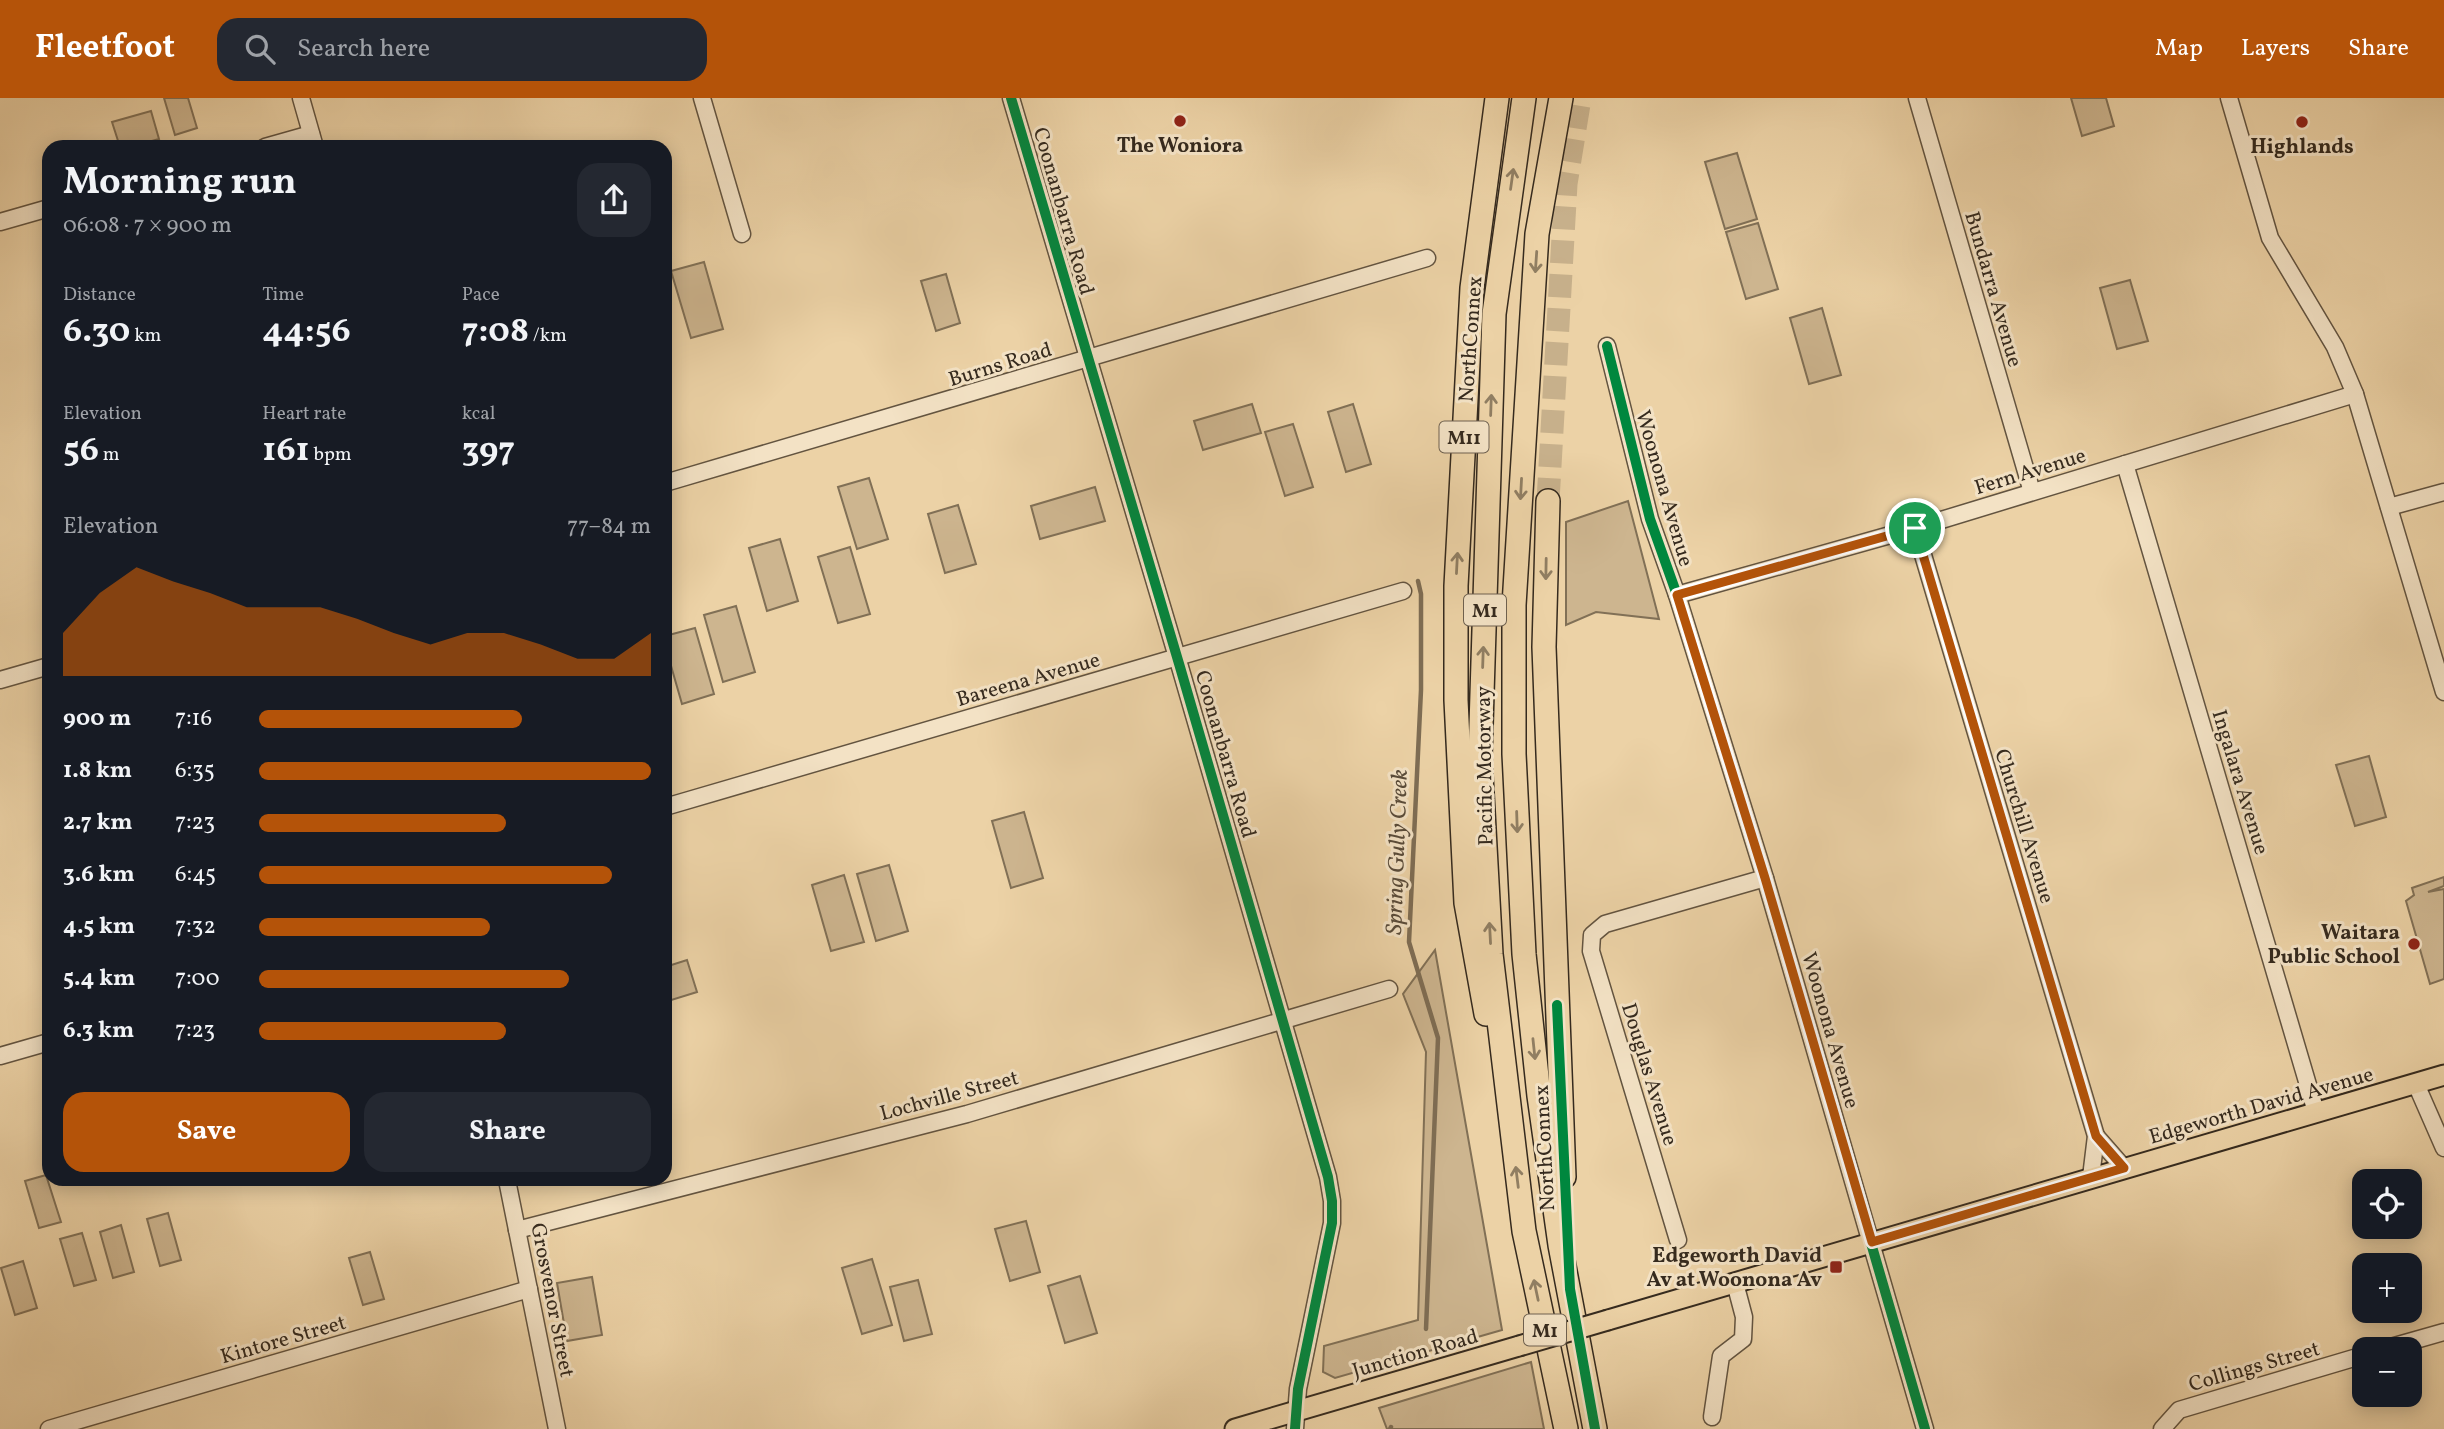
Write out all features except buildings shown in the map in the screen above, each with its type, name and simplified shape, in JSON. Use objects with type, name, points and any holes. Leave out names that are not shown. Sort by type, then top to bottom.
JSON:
[{"type":"highway","name":"NorthConnex","points":[[1497,98],[1472,288],[1456,586],[1456,700],[1466,903],[1479,984],[1511,1123]]},
{"type":"highway","name":"Pacific Motorway","points":[[1524,98],[1494,314],[1480,757],[1491,954],[1524,1231],[1566,1429]]},
{"type":"highway","name":"Pacific Motorway","points":[[1561,98],[1537,234],[1514,606],[1514,754],[1524,954],[1539,1096],[1560,1245],[1595,1429]]},
{"type":"highway","name":"NorthConnex","points":[[1548,501],[1544,647],[1570,1289]]},
{"type":"main road","name":"Edgeworth David Avenue","points":[[1608,1320],[2444,1076]]},
{"type":"main road","name":"Junction Road","points":[[1235,1429],[1296,1420],[1519,1346],[1608,1320]]},
{"type":"street","points":[[301,98],[313,140]]},
{"type":"street","points":[[702,98],[742,234]]},
{"type":"street","name":"Coonanbarra Road","points":[[1011,98],[1328,1177],[1332,1201],[1329,1241],[1298,1390],[1296,1420]]},
{"type":"street","name":"Bundarra Avenue","points":[[1916,98],[2032,492]]},
{"type":"street","points":[[2229,98],[2270,238],[2335,347],[2355,394],[2444,692]]},
{"type":"street","points":[[0,222],[42,210]]},
{"type":"street","name":"Burns Road","points":[[672,481],[1427,258]]},
{"type":"street","name":"Woonona Avenue","points":[[1607,346],[1650,519],[1677,595],[1765,878],[1926,1429]]},
{"type":"street","name":"Fern Avenue","points":[[1677,595],[1915,528],[2355,394]]},
{"type":"street","name":"Ingalara Avenue","points":[[2125,464],[2316,1112]]},
{"type":"street","points":[[2389,507],[2444,492]]},
{"type":"street","name":"Churchill Avenue","points":[[1915,528],[2096,1136],[2091,1177]]},
{"type":"street","name":"Bareena Avenue","points":[[672,805],[1403,590]]},
{"type":"street","points":[[0,680],[42,668]]},
{"type":"street","name":"Douglas Avenue","points":[[1678,1240],[1591,951],[1592,935],[1605,924],[1765,878]]},
{"type":"street","name":"Lochville Street","points":[[517,1230],[967,1114],[1389,989]]},
{"type":"street","points":[[0,1056],[42,1044]]},
{"type":"street","points":[[2416,1084],[2444,1148]]},
{"type":"street","name":"Churchill Avenue","points":[[2096,1136],[2124,1168]]},
{"type":"street","name":"Grosvenor Street","points":[[508,1186],[557,1429]]},
{"type":"street","points":[[1712,1417],[1721,1356],[1743,1339],[1744,1317],[1735,1283]]},
{"type":"street","name":"Kintore Street","points":[[49,1429],[529,1289]]},
{"type":"street","points":[[2422,1338],[2444,1332]]},
{"type":"street","name":"Collings Street","points":[[2162,1429],[2179,1410],[2352,1359]]},
{"type":"shaded area","points":[[164,98],[188,98],[197,128],[175,135]]},
{"type":"shaded area","points":[[2071,98],[2106,98],[2114,126],[2082,136]]},
{"type":"shaded area","points":[[151,111],[159,139],[118,140],[112,122]]},
{"type":"shaded area","points":[[1737,153],[1757,219],[1725,229],[1705,162]]},
{"type":"shaded area","points":[[1758,223],[1778,289],[1746,299],[1726,232]]},
{"type":"shaded area","points":[[704,262],[723,329],[691,338],[672,271]]},
{"type":"shaded area","points":[[946,274],[960,323],[936,331],[921,281]]},
{"type":"shaded area","points":[[2130,280],[2148,341],[2117,349],[2100,288]]},
{"type":"shaded area","points":[[1822,308],[1841,375],[1809,384],[1790,318]]},
{"type":"shaded area","points":[[1252,404],[1261,433],[1203,450],[1194,421]]},
{"type":"shaded area","points":[[1353,404],[1371,464],[1346,472],[1328,412]]},
{"type":"shaded area","points":[[1293,424],[1313,487],[1285,496],[1265,432]]},
{"type":"shaded area","points":[[869,478],[888,539],[857,549],[838,487]]},
{"type":"shaded area","points":[[1095,487],[1105,521],[1040,539],[1031,506]]},
{"type":"shaded area","points":[[1628,501],[1659,619],[1596,612],[1566,625],[1566,522]]},
{"type":"shaded area","points":[[958,505],[976,564],[945,573],[928,514]]},
{"type":"shaded area","points":[[780,539],[798,601],[767,611],[749,548]]},
{"type":"shaded area","points":[[850,547],[870,614],[838,623],[818,557]]},
{"type":"shaded area","points":[[736,606],[755,672],[723,682],[704,615]]},
{"type":"shaded area","points":[[695,628],[714,694],[682,704],[672,669],[672,634]]},
{"type":"shaded area","points":[[2369,756],[2386,817],[2355,826],[2336,765]]},
{"type":"shaded area","points":[[1024,812],[1043,878],[1011,888],[992,821]]},
{"type":"shaded area","points":[[889,865],[908,931],[876,941],[857,874]]},
{"type":"shaded area","points":[[844,875],[864,942],[831,951],[812,885]]},
{"type":"shaded area","points":[[2444,877],[2444,886],[2428,892],[2444,889],[2444,979],[2430,984],[2406,901],[2414,895],[2412,888]]},
{"type":"shaded area","points":[[1435,950],[1502,1330],[1335,1378],[1323,1372],[1324,1346],[1418,1320],[1426,1052],[1403,994]]},
{"type":"shaded area","points":[[687,960],[697,992],[672,1000],[672,965]]},
{"type":"shaded area","points":[[42,1176],[42,1186],[50,1186],[61,1222],[39,1228],[25,1181]]},
{"type":"shaded area","points":[[168,1213],[181,1260],[160,1266],[147,1219]]},
{"type":"shaded area","points":[[1026,1221],[1040,1272],[1010,1281],[995,1229]]},
{"type":"shaded area","points":[[121,1225],[134,1272],[113,1278],[100,1232]]},
{"type":"shaded area","points":[[82,1233],[96,1280],[74,1286],[60,1239]]},
{"type":"shaded area","points":[[370,1252],[384,1299],[363,1305],[349,1258]]},
{"type":"shaded area","points":[[872,1259],[892,1325],[862,1334],[842,1268]]},
{"type":"shaded area","points":[[23,1261],[37,1308],[15,1315],[1,1268]]},
{"type":"shaded area","points":[[1080,1276],[1097,1333],[1065,1343],[1048,1286]]},
{"type":"shaded area","points":[[592,1277],[602,1335],[567,1341],[557,1283]]},
{"type":"shaded area","points":[[918,1280],[932,1334],[904,1341],[890,1287]]},
{"type":"shaded area","points":[[1531,1362],[1544,1429],[1387,1429],[1379,1408]]},
{"type":"waterway","name":"Spring Gully Creek","points":[[1418,581],[1421,594],[1421,690],[1409,942],[1438,1038],[1426,1329]]},
{"type":"tunnel","points":[[1548,501],[1566,184],[1580,98]]},
{"type":"cycle path","points":[[1011,98],[1328,1177],[1332,1223],[1298,1389],[1295,1429]]},
{"type":"cycle path","points":[[1607,346],[1650,519],[1677,595],[1765,878],[1925,1429]]},
{"type":"cycle path","points":[[1557,1005],[1570,1289],[1595,1429]]},
{"type":"place","name":"The Woniora","points":[[1180,121]]},
{"type":"place","name":"Highlands","points":[[2302,122]]},
{"type":"place","name":"Waitara Public School","points":[[2414,944]]},
{"type":"place","name":"Edgeworth David Av at Woonona Av","points":[[1836,1267]]},
{"type":"route","points":[[1915,528],[2096,1136],[2124,1168],[1872,1242],[1765,878],[1677,595],[1915,528]]}]
